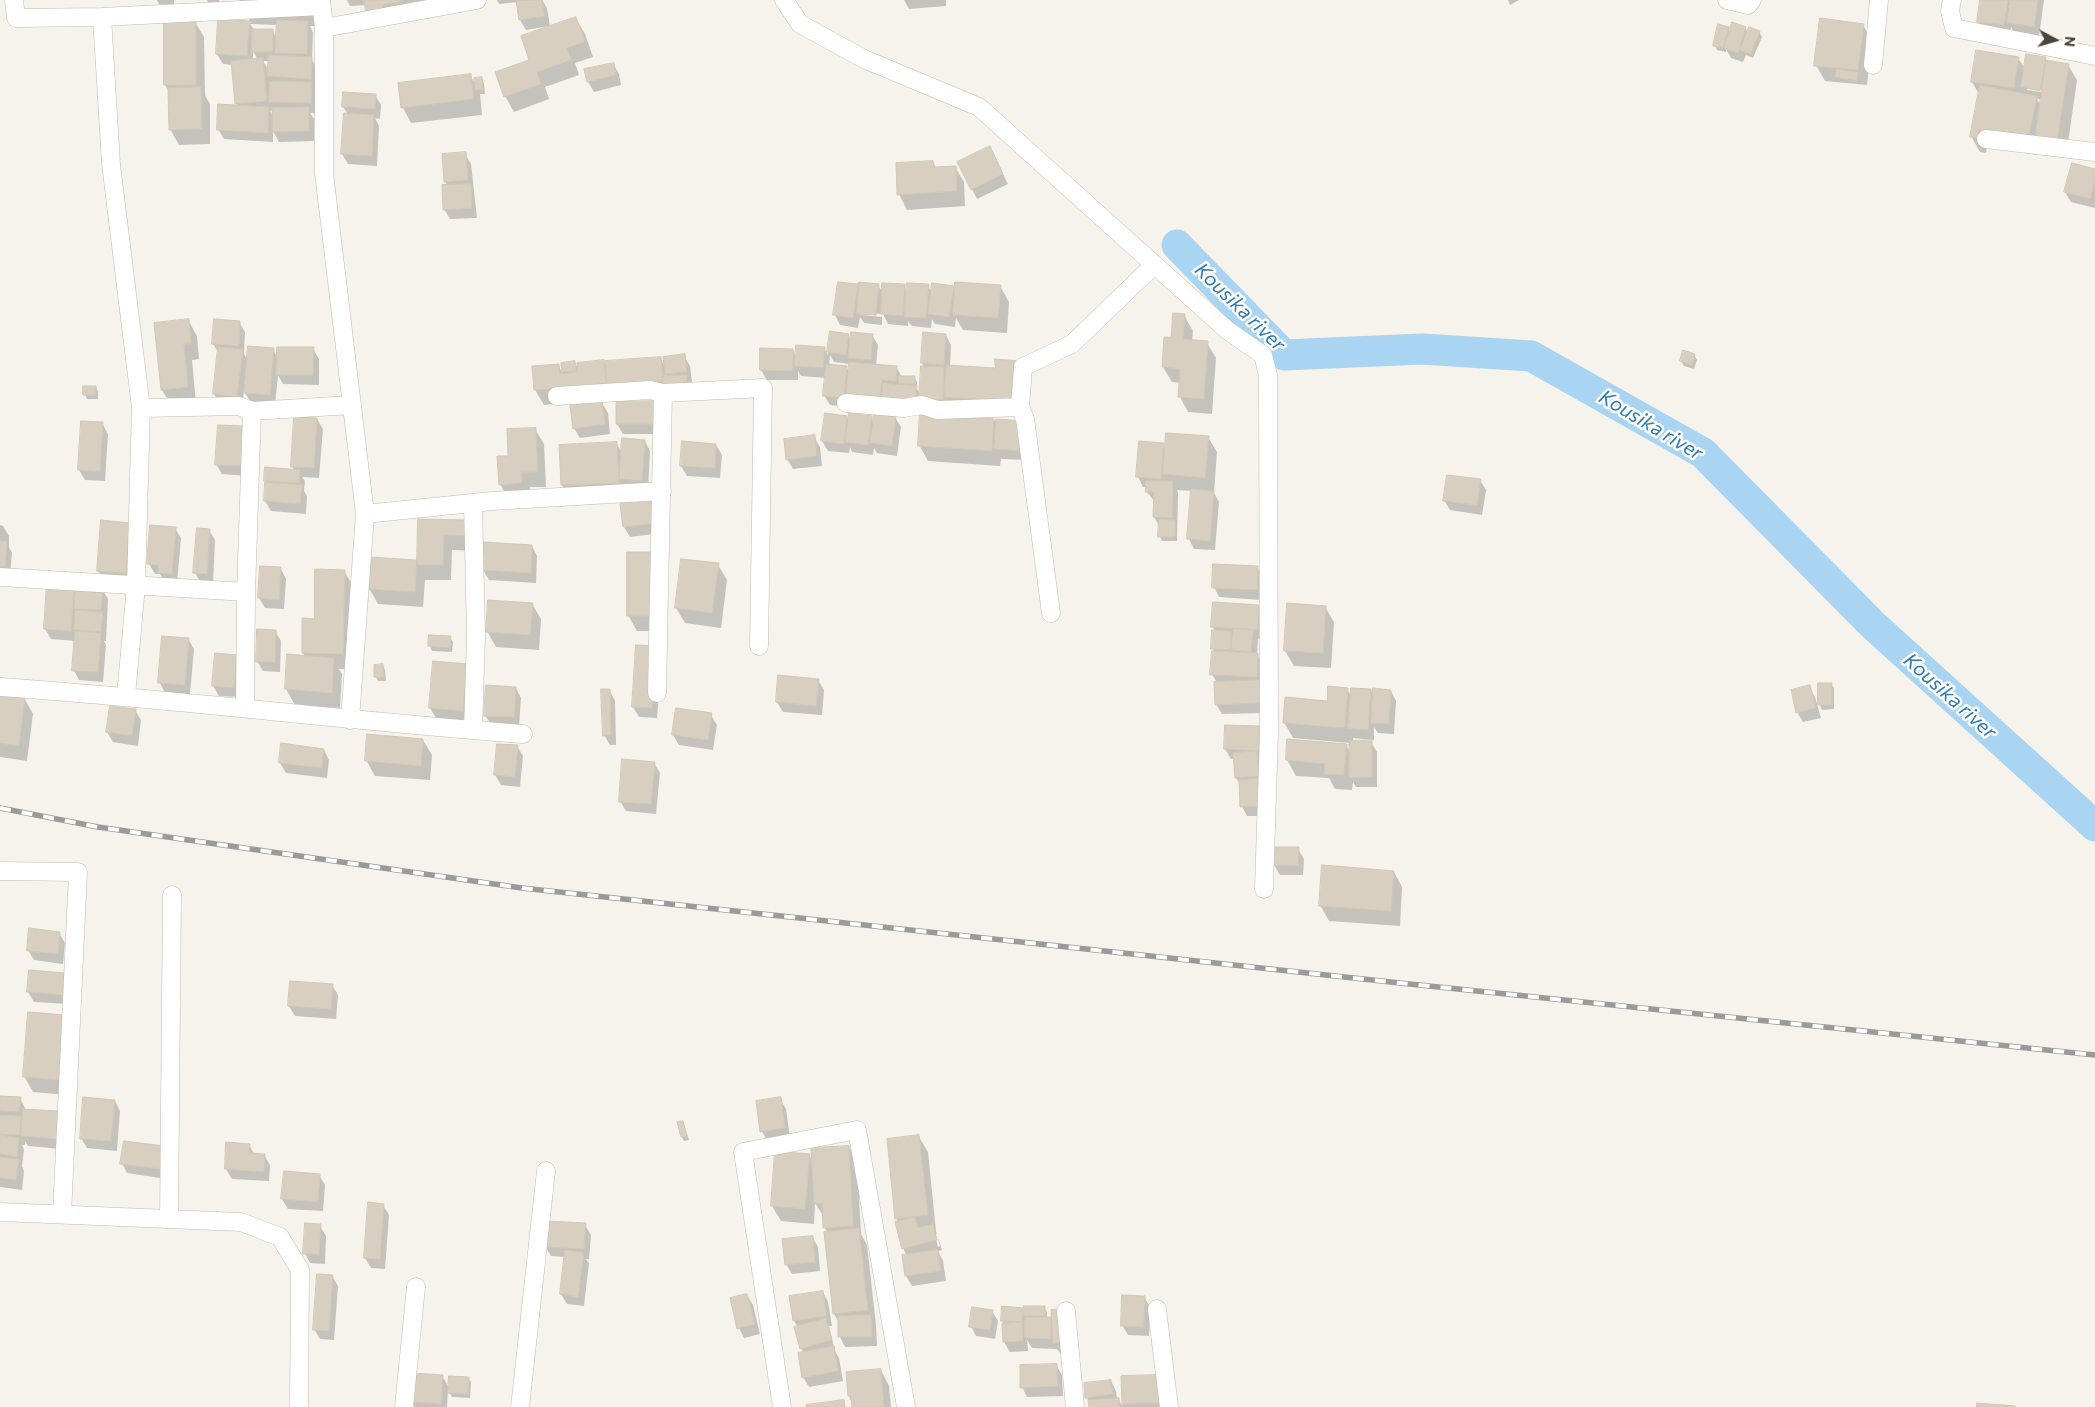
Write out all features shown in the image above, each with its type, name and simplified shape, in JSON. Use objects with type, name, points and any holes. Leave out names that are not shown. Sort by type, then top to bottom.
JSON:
[{"type":"street","points":[[14,0],[16,18],[102,17],[321,3],[324,28],[324,173],[365,514],[350,720]]},
{"type":"street","points":[[324,28],[477,0]]},
{"type":"street","points":[[784,0],[800,24],[864,59],[979,107],[1227,330],[1262,355],[1268,375],[1269,732],[1264,889]]},
{"type":"street","points":[[1727,0],[1748,4],[1752,0]]},
{"type":"street","points":[[1872,65],[1879,0]]},
{"type":"street","points":[[1952,0],[1950,11],[1954,28],[2095,56]]},
{"type":"street","points":[[102,17],[111,164],[141,408],[136,586],[126,696]]},
{"type":"street","points":[[1986,138],[2095,152]]},
{"type":"street","points":[[1051,613],[1025,419],[1020,407],[1023,367],[1072,344],[1154,265]]},
{"type":"street","points":[[557,396],[650,390],[663,393],[763,388],[759,646]]},
{"type":"street","points":[[657,693],[663,393]]},
{"type":"street","points":[[846,403],[904,408],[922,405],[937,410],[1020,407]]},
{"type":"street","points":[[141,408],[239,406],[252,411],[352,405]]},
{"type":"street","points":[[245,708],[246,592],[252,411]]},
{"type":"street","points":[[365,514],[473,503],[662,491]]},
{"type":"street","points":[[473,503],[476,636],[473,730]]},
{"type":"street","points":[[0,577],[246,592]]},
{"type":"street","points":[[0,686],[126,696],[350,720],[523,734]]},
{"type":"street","points":[[0,871],[78,872],[62,1214]]},
{"type":"street","points":[[169,1219],[172,895]]},
{"type":"street","points":[[782,1407],[743,1152],[856,1130],[906,1407]]},
{"type":"street","points":[[520,1407],[546,1171]]},
{"type":"street","points":[[0,1212],[241,1222],[280,1237],[300,1270],[299,1407]]},
{"type":"street","points":[[404,1407],[416,1287]]},
{"type":"street","points":[[1157,1309],[1170,1407]]},
{"type":"street","points":[[1066,1311],[1075,1407]]},
{"type":"building","points":[[364,0],[403,1],[382,5],[384,13],[367,16]]},
{"type":"building","points":[[542,0],[545,16],[519,20],[516,1]]},
{"type":"building","points":[[1980,0],[2008,0],[2004,25],[1977,22]]},
{"type":"building","points":[[2010,0],[2038,0],[2034,27],[2007,23]]},
{"type":"building","points":[[576,17],[585,42],[567,48],[571,60],[537,72],[541,84],[504,97],[495,72],[529,60],[521,36]]},
{"type":"building","points":[[1820,18],[1864,24],[1858,70],[1814,66]]},
{"type":"building","points":[[218,19],[250,21],[247,56],[216,54]]},
{"type":"building","points":[[277,20],[308,21],[307,54],[275,53]]},
{"type":"building","points":[[164,21],[196,21],[196,85],[164,85]]},
{"type":"building","points":[[1732,22],[1746,27],[1738,53],[1724,48]]},
{"type":"building","points":[[1718,24],[1729,27],[1723,48],[1713,46]]},
{"type":"building","points":[[1749,27],[1760,31],[1751,54],[1740,50]]},
{"type":"building","points":[[252,29],[273,29],[273,52],[252,52]]},
{"type":"building","points":[[1976,50],[2019,57],[2014,88],[1971,82]]},
{"type":"building","points":[[2026,54],[2046,57],[2040,91],[2021,87]]},
{"type":"building","points":[[269,55],[312,57],[311,79],[267,76]]},
{"type":"building","points":[[263,58],[267,101],[235,104],[231,61]]},
{"type":"building","points":[[2046,60],[2069,64],[2057,142],[2035,139]]},
{"type":"building","points":[[614,63],[616,75],[587,82],[584,69]]},
{"type":"building","points":[[1837,69],[1858,72],[1857,81],[1835,77]]},
{"type":"building","points":[[471,74],[474,99],[401,108],[398,83]]},
{"type":"building","points":[[482,77],[483,90],[475,90],[474,78]]},
{"type":"building","points":[[270,81],[312,82],[311,103],[269,102]]},
{"type":"building","points":[[1980,85],[2037,96],[2028,140],[1979,130],[1978,138],[1970,137]]},
{"type":"building","points":[[201,87],[202,129],[169,130],[168,88]]},
{"type":"building","points":[[343,92],[376,94],[375,109],[342,107]]},
{"type":"building","points":[[218,104],[269,107],[268,133],[217,130]]},
{"type":"building","points":[[309,107],[309,131],[272,132],[272,108]]},
{"type":"building","points":[[344,113],[374,115],[372,156],[341,154]]},
{"type":"building","points":[[990,146],[1003,174],[971,190],[957,162]]},
{"type":"building","points":[[466,152],[468,180],[444,182],[442,154]]},
{"type":"building","points":[[933,161],[934,167],[956,166],[957,191],[897,195],[896,163]]},
{"type":"building","points":[[2072,163],[2095,169],[2095,180],[2090,199],[2064,192]]},
{"type":"building","points":[[471,184],[472,208],[443,210],[442,185]]},
{"type":"building","points":[[838,282],[858,284],[853,318],[833,315]]},
{"type":"building","points":[[859,282],[879,284],[876,315],[857,314]]},
{"type":"building","points":[[955,282],[1001,285],[998,318],[953,315]]},
{"type":"building","points":[[882,283],[905,284],[903,316],[881,314]]},
{"type":"building","points":[[907,283],[929,284],[926,318],[904,317]]},
{"type":"building","points":[[932,283],[954,286],[949,317],[928,314]]},
{"type":"building","points":[[1173,313],[1185,314],[1183,339],[1208,341],[1204,399],[1178,397],[1180,369],[1162,367],[1164,337],[1171,337]]},
{"type":"building","points":[[189,319],[191,344],[184,344],[188,387],[161,390],[154,323]]},
{"type":"building","points":[[214,319],[240,321],[239,346],[212,344]]},
{"type":"building","points":[[830,331],[849,334],[846,355],[827,352]]},
{"type":"building","points":[[851,332],[873,334],[871,360],[848,358]]},
{"type":"building","points":[[923,332],[946,334],[944,365],[921,363]]},
{"type":"building","points":[[796,345],[825,347],[823,368],[794,366]]},
{"type":"building","points":[[248,346],[274,348],[270,395],[244,393]]},
{"type":"building","points":[[218,347],[243,349],[237,397],[213,394]]},
{"type":"building","points":[[277,347],[314,347],[313,375],[276,375]]},
{"type":"building","points":[[760,348],[793,349],[793,371],[760,370]]},
{"type":"building","points":[[1683,350],[1695,354],[1692,365],[1680,361]]},
{"type":"building","points":[[685,354],[687,372],[665,374],[663,357]]},
{"type":"building","points":[[661,357],[663,381],[607,385],[605,361]]},
{"type":"building","points":[[995,359],[1019,361],[1016,402],[944,397],[946,365],[995,368]]},
{"type":"building","points":[[604,360],[606,384],[534,390],[532,366],[559,364],[560,374],[577,372],[577,363]]},
{"type":"building","points":[[575,361],[576,371],[562,372],[561,363]]},
{"type":"building","points":[[849,362],[897,366],[896,381],[882,380],[880,401],[846,398]]},
{"type":"building","points":[[826,364],[847,366],[844,398],[823,396]]},
{"type":"building","points":[[921,366],[944,367],[943,400],[919,399]]},
{"type":"building","points":[[663,375],[687,375],[687,386],[663,386]]},
{"type":"building","points":[[899,376],[915,376],[915,384],[899,384]]},
{"type":"building","points":[[883,383],[917,386],[915,401],[882,398]]},
{"type":"building","points":[[83,386],[96,386],[96,395],[83,395]]},
{"type":"building","points":[[602,401],[605,424],[573,429],[570,406]]},
{"type":"building","points":[[655,401],[656,424],[616,424],[616,402]]},
{"type":"building","points":[[825,413],[847,416],[844,444],[821,441]]},
{"type":"building","points":[[849,413],[872,416],[868,445],[845,442]]},
{"type":"building","points":[[874,413],[896,416],[892,446],[870,443]]},
{"type":"building","points":[[920,413],[994,419],[992,451],[918,446]]},
{"type":"building","points":[[294,417],[317,418],[314,468],[291,467]]},
{"type":"building","points":[[996,419],[1025,421],[1023,451],[994,449]]},
{"type":"building","points":[[81,421],[103,422],[100,472],[78,470]]},
{"type":"building","points":[[218,425],[244,426],[242,466],[215,465]]},
{"type":"building","points":[[536,428],[538,472],[522,472],[522,483],[499,485],[497,456],[508,456],[507,429]]},
{"type":"building","points":[[1166,433],[1209,436],[1205,478],[1163,474]]},
{"type":"building","points":[[815,435],[817,456],[786,460],[784,439]]},
{"type":"building","points":[[622,438],[645,440],[642,481],[619,479]]},
{"type":"building","points":[[682,441],[716,444],[715,468],[680,466]]},
{"type":"building","points":[[1139,441],[1164,443],[1161,479],[1136,477]]},
{"type":"building","points":[[617,442],[619,483],[561,485],[559,445]]},
{"type":"building","points":[[265,467],[300,470],[299,483],[264,481]]},
{"type":"building","points":[[1447,475],[1481,479],[1477,505],[1443,501]]},
{"type":"building","points":[[1146,481],[1173,481],[1172,518],[1153,517],[1154,492],[1146,492]]},
{"type":"building","points":[[265,482],[302,485],[300,504],[264,501]]},
{"type":"building","points":[[1191,489],[1214,491],[1210,541],[1187,539]]},
{"type":"building","points":[[655,500],[657,523],[623,527],[620,504]]},
{"type":"building","points":[[418,519],[470,520],[470,536],[444,535],[443,565],[417,565]]},
{"type":"building","points":[[1159,519],[1175,520],[1175,537],[1158,537]]},
{"type":"building","points":[[101,520],[130,523],[126,573],[97,571]]},
{"type":"building","points":[[150,525],[176,527],[172,574],[158,573],[158,565],[147,564]]},
{"type":"building","points":[[197,528],[210,529],[207,574],[193,573]]},
{"type":"building","points":[[0,541],[7,542],[5,566],[0,566]]},
{"type":"building","points":[[483,542],[532,545],[531,573],[482,570]]},
{"type":"building","points":[[627,552],[656,552],[656,616],[627,616]]},
{"type":"building","points":[[370,557],[417,560],[415,592],[368,589]]},
{"type":"building","points":[[681,559],[719,563],[712,613],[675,608]]},
{"type":"building","points":[[1213,564],[1258,566],[1257,590],[1212,588]]},
{"type":"building","points":[[260,566],[281,567],[279,600],[258,598]]},
{"type":"building","points":[[315,569],[345,570],[343,654],[302,653],[302,618],[314,619]]},
{"type":"building","points":[[47,582],[74,584],[71,631],[44,629]]},
{"type":"building","points":[[76,586],[103,588],[101,610],[74,609]]},
{"type":"building","points":[[488,600],[533,603],[530,635],[486,632]]},
{"type":"building","points":[[1213,602],[1259,605],[1258,630],[1211,627]]},
{"type":"building","points":[[1287,603],[1326,606],[1323,653],[1284,651]]},
{"type":"building","points":[[75,610],[103,612],[101,632],[74,630]]},
{"type":"building","points":[[1233,628],[1253,630],[1251,652],[1231,650]]},
{"type":"building","points":[[257,629],[276,630],[275,662],[256,662]]},
{"type":"building","points":[[1212,630],[1231,631],[1230,650],[1211,649]]},
{"type":"building","points":[[75,631],[101,633],[98,672],[72,671]]},
{"type":"building","points":[[429,635],[451,636],[450,648],[428,646]]},
{"type":"building","points":[[162,636],[189,638],[185,685],[158,683]]},
{"type":"building","points":[[636,645],[657,646],[652,708],[632,707]]},
{"type":"building","points":[[1212,651],[1258,653],[1257,677],[1210,675]]},
{"type":"building","points":[[215,653],[237,655],[234,688],[212,686]]},
{"type":"building","points":[[287,654],[334,658],[332,693],[285,689]]},
{"type":"building","points":[[433,661],[467,664],[463,711],[429,708]]},
{"type":"building","points":[[383,664],[384,677],[374,677],[374,665]]},
{"type":"building","points":[[778,675],[819,679],[816,706],[776,702]]},
{"type":"building","points":[[1260,680],[1260,703],[1215,705],[1214,682]]},
{"type":"building","points":[[1818,683],[1832,683],[1832,705],[1818,705]]},
{"type":"building","points":[[486,685],[516,687],[514,717],[484,716]]},
{"type":"building","points":[[1810,685],[1816,708],[1796,713],[1791,690]]},
{"type":"building","points":[[1328,686],[1348,688],[1345,728],[1283,723],[1285,697],[1327,701]]},
{"type":"building","points":[[1351,688],[1371,689],[1368,730],[1348,728]]},
{"type":"building","points":[[1373,688],[1391,690],[1389,724],[1371,723]]},
{"type":"building","points":[[601,689],[610,689],[611,735],[603,736]]},
{"type":"building","points":[[0,694],[25,697],[19,746],[0,743]]},
{"type":"building","points":[[110,706],[136,709],[132,736],[106,732]]},
{"type":"building","points":[[676,708],[712,713],[708,740],[672,735]]},
{"type":"building","points":[[1225,725],[1260,726],[1259,751],[1224,749]]},
{"type":"building","points":[[367,734],[423,739],[421,766],[365,761]]},
{"type":"building","points":[[1287,739],[1347,744],[1344,775],[1324,774],[1325,764],[1286,760]]},
{"type":"building","points":[[1372,740],[1372,777],[1349,778],[1349,741]]},
{"type":"building","points":[[281,743],[324,749],[322,768],[279,763]]},
{"type":"building","points":[[497,744],[518,745],[515,777],[494,775]]},
{"type":"building","points":[[1257,751],[1259,776],[1235,778],[1233,753]]},
{"type":"building","points":[[622,759],[655,762],[651,804],[619,802]]},
{"type":"building","points":[[1258,779],[1259,806],[1240,807],[1239,780]]},
{"type":"building","points":[[1273,847],[1299,847],[1298,866],[1273,865]]},
{"type":"building","points":[[1322,865],[1394,871],[1391,911],[1319,906]]},
{"type":"building","points":[[29,928],[60,932],[58,954],[27,951]]},
{"type":"building","points":[[29,970],[65,973],[64,995],[27,992]]},
{"type":"building","points":[[290,981],[333,984],[331,1009],[288,1006]]},
{"type":"building","points":[[28,1012],[65,1015],[60,1080],[23,1077]]},
{"type":"building","points":[[0,1096],[21,1097],[19,1112],[0,1111]]},
{"type":"building","points":[[83,1097],[115,1100],[111,1141],[80,1139]]},
{"type":"building","points":[[781,1097],[785,1128],[760,1132],[756,1101]]},
{"type":"building","points":[[23,1109],[59,1111],[57,1139],[21,1136]]},
{"type":"building","points":[[0,1115],[21,1116],[20,1135],[0,1134]]},
{"type":"building","points":[[683,1121],[687,1136],[681,1137],[677,1122]]},
{"type":"building","points":[[0,1135],[19,1138],[17,1157],[0,1154]]},
{"type":"building","points":[[919,1135],[928,1215],[895,1219],[887,1139]]},
{"type":"building","points":[[124,1141],[164,1146],[161,1169],[120,1164]]},
{"type":"building","points":[[226,1142],[250,1144],[249,1153],[265,1154],[264,1172],[225,1169]]},
{"type":"building","points":[[849,1146],[853,1226],[823,1228],[822,1203],[814,1204],[811,1148]]},
{"type":"building","points":[[775,1151],[810,1154],[805,1209],[771,1206]]},
{"type":"building","points":[[0,1157],[19,1159],[16,1180],[0,1178]]},
{"type":"building","points":[[284,1171],[320,1174],[318,1202],[281,1199]]},
{"type":"building","points":[[368,1202],[384,1204],[380,1259],[364,1258]]},
{"type":"building","points":[[915,1217],[918,1228],[933,1224],[937,1240],[902,1249],[895,1222]]},
{"type":"building","points":[[546,1221],[586,1223],[584,1249],[544,1247]]},
{"type":"building","points":[[305,1223],[321,1224],[319,1254],[303,1254]]},
{"type":"building","points":[[859,1228],[868,1310],[833,1314],[824,1232]]},
{"type":"building","points":[[813,1236],[815,1262],[785,1265],[782,1239]]},
{"type":"building","points":[[565,1250],[584,1252],[578,1297],[560,1294]]},
{"type":"building","points":[[938,1250],[941,1271],[905,1276],[902,1255]]},
{"type":"building","points":[[317,1274],[333,1275],[329,1331],[313,1330]]},
{"type":"building","points":[[823,1291],[827,1316],[793,1321],[789,1296]]},
{"type":"building","points":[[747,1294],[755,1324],[737,1329],[730,1298]]},
{"type":"building","points":[[1122,1295],[1145,1296],[1144,1327],[1121,1326]]},
{"type":"building","points":[[1002,1306],[1023,1308],[1022,1322],[1001,1321]]},
{"type":"building","points":[[1024,1306],[1045,1306],[1045,1316],[1024,1316]]},
{"type":"building","points":[[972,1307],[993,1310],[990,1330],[969,1327]]},
{"type":"building","points":[[1062,1309],[1064,1343],[1053,1343],[1051,1310]]},
{"type":"building","points":[[871,1315],[872,1337],[838,1337],[838,1316]]},
{"type":"building","points":[[1025,1317],[1051,1317],[1051,1339],[1025,1338]]},
{"type":"building","points":[[826,1318],[832,1340],[800,1349],[794,1327]]},
{"type":"building","points":[[1022,1322],[1023,1341],[1003,1342],[1002,1324]]},
{"type":"building","points":[[834,1346],[838,1371],[802,1378],[798,1353]]},
{"type":"building","points":[[1057,1364],[1058,1386],[1020,1388],[1020,1365]]},
{"type":"building","points":[[881,1369],[884,1407],[852,1407],[851,1396],[848,1396],[846,1372]]},
{"type":"building","points":[[413,1373],[443,1375],[441,1404],[411,1402]]},
{"type":"building","points":[[1160,1375],[1161,1403],[1122,1404],[1121,1376]]},
{"type":"building","points":[[449,1376],[469,1377],[468,1394],[448,1393]]},
{"type":"building","points":[[1111,1380],[1113,1394],[1085,1398],[1084,1383]]},
{"type":"building","points":[[1119,1398],[1120,1407],[1089,1407],[1088,1400]]},
{"type":"building","points":[[844,1400],[845,1407],[806,1407],[806,1405]]},
{"type":"building","points":[[1977,1403],[2015,1406],[2015,1407],[1977,1407]]},
{"type":"waterway","name":"Kousika river","points":[[1177,245],[1284,355],[1422,349],[1531,356],[1703,453],[1873,625],[2095,826]]},
{"type":"railway","points":[[0,808],[98,827],[522,888],[1400,983],[2095,1055]]}]
